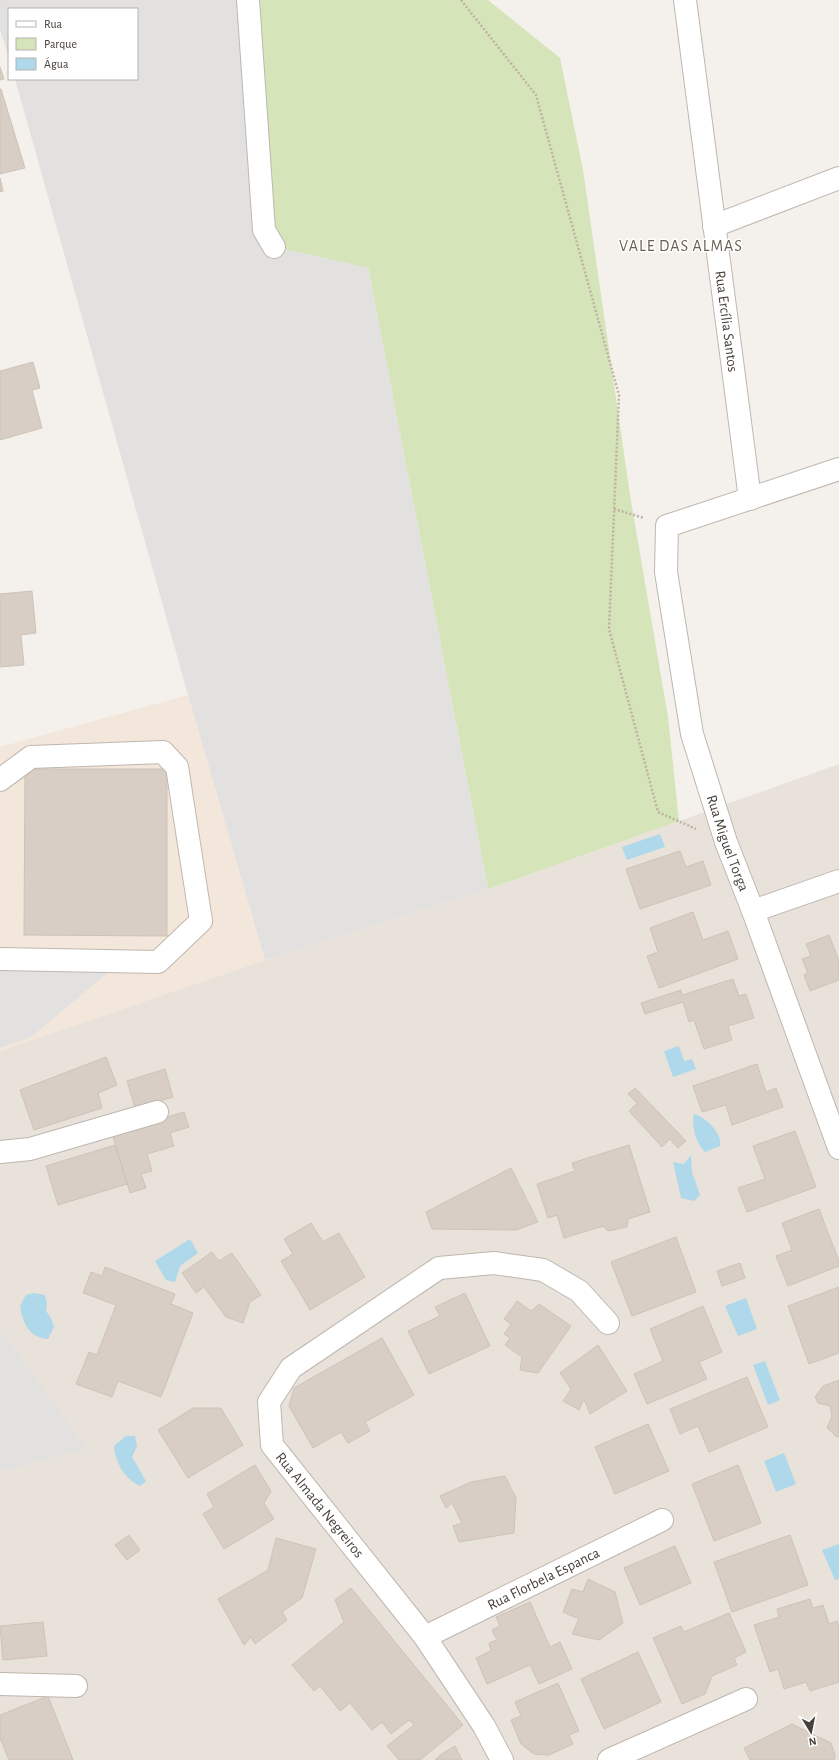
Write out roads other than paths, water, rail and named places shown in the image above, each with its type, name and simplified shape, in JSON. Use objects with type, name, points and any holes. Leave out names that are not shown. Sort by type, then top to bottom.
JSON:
[{"type":"street","points":[[248,0],[264,230],[274,247]]},
{"type":"street","name":"Rua Ercília Santos","points":[[684,0],[750,499]]},
{"type":"street","points":[[714,226],[839,178]]},
{"type":"street","points":[[750,499],[839,469]]},
{"type":"street","name":"Rua Miguel Torga","points":[[750,499],[667,526],[666,572],[692,734],[726,842],[753,911],[839,1148]]},
{"type":"street","points":[[0,780],[31,757],[163,752],[177,767],[201,921],[158,962],[0,960]]},
{"type":"street","points":[[753,911],[839,881]]},
{"type":"street","points":[[0,1152],[30,1149],[157,1112]]},
{"type":"street","name":"Rua Almada Negreiros","points":[[502,1760],[484,1726],[425,1637],[272,1445],[268,1402],[290,1368],[439,1268],[494,1263],[543,1270],[578,1291],[608,1323]]},
{"type":"street","name":"Rua Florbela Espanca","points":[[425,1637],[662,1520]]},
{"type":"street","points":[[0,1684],[76,1686]]},
{"type":"street","points":[[609,1760],[746,1699]]},
{"type":"water","points":[[660,834],[665,847],[627,860],[622,847]]},
{"type":"water","points":[[679,1046],[684,1061],[692,1059],[696,1069],[673,1077],[664,1051]]},
{"type":"water","points":[[694,1114],[703,1118],[712,1126],[719,1136],[720,1146],[705,1152],[702,1149],[695,1134],[693,1123]]},
{"type":"water","points":[[691,1155],[692,1172],[700,1195],[694,1201],[681,1198],[673,1162],[684,1164]]},
{"type":"water","points":[[190,1239],[198,1253],[180,1266],[175,1282],[166,1280],[155,1261]]},
{"type":"water","points":[[34,1293],[45,1295],[47,1303],[46,1311],[51,1318],[54,1327],[48,1339],[41,1338],[32,1333],[25,1324],[23,1318],[20,1306],[26,1295]]},
{"type":"water","points":[[746,1298],[757,1329],[738,1336],[725,1306]]},
{"type":"water","points":[[765,1361],[780,1400],[768,1405],[753,1365]]},
{"type":"water","points":[[126,1436],[135,1436],[137,1446],[132,1457],[146,1481],[140,1486],[125,1474],[116,1458],[114,1446]]},
{"type":"water","points":[[784,1453],[796,1484],[776,1492],[764,1461]]},
{"type":"water","points":[[839,1544],[839,1579],[835,1580],[822,1550]]},
{"type":"district","name":"VALE DAS ALMAS","points":[[681,245]]}]
